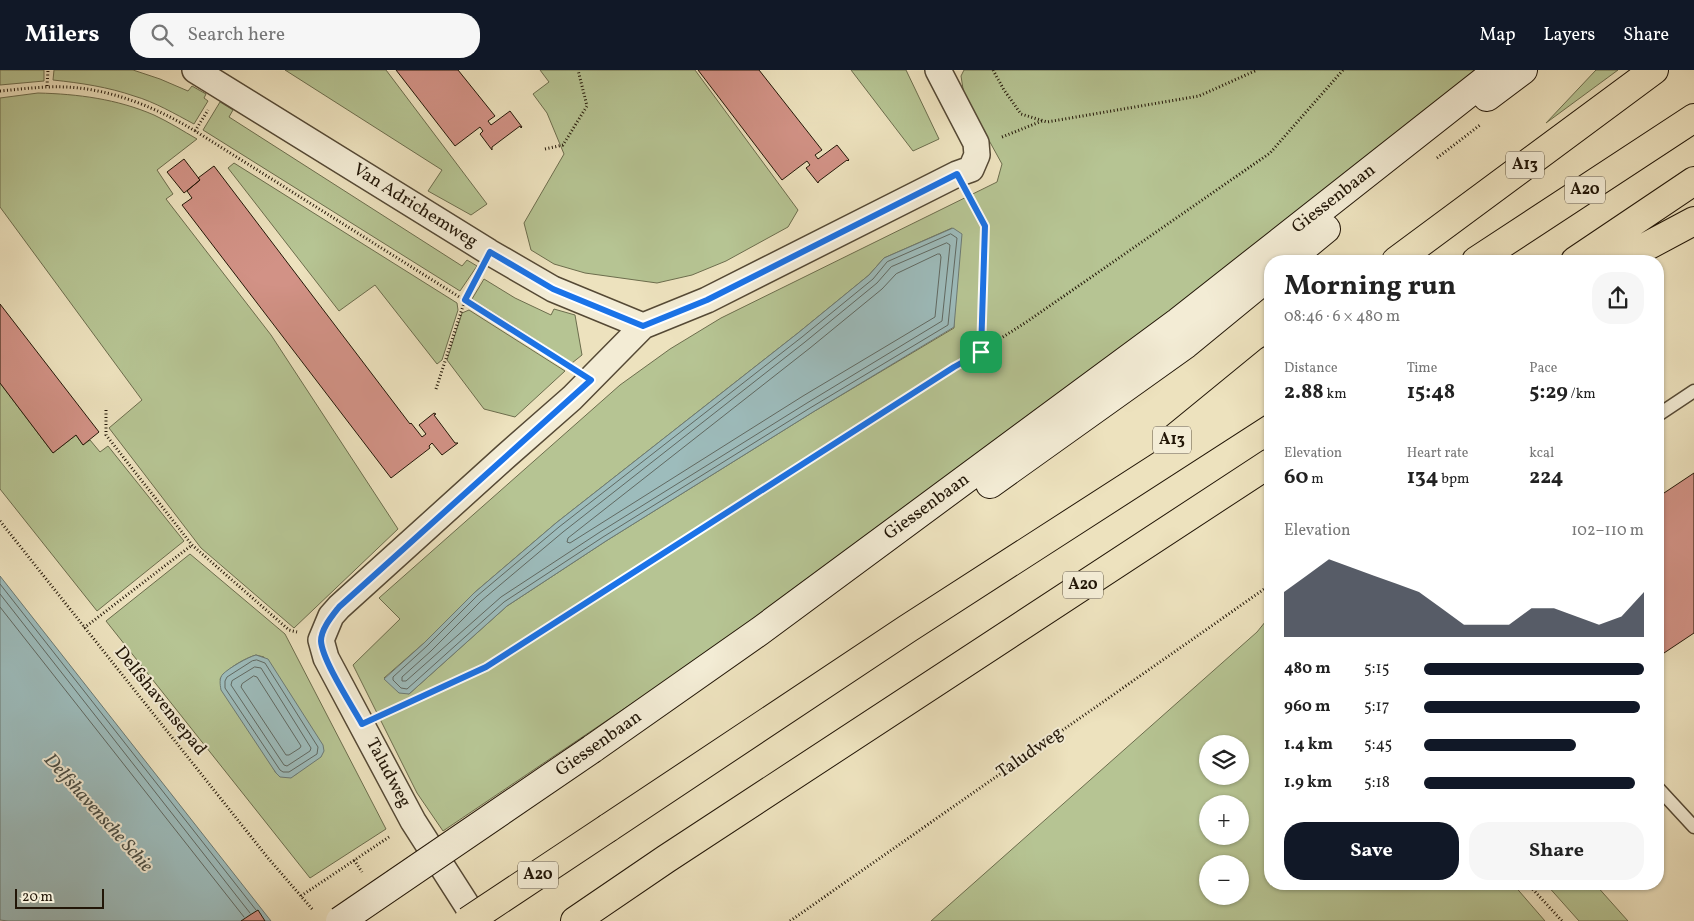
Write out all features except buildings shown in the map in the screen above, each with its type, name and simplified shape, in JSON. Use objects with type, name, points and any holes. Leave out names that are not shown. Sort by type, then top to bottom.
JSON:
[{"type":"highway","name":"A13","points":[[1404,255],[1654,70]]},
{"type":"highway","name":"A20","points":[[1485,255],[1694,118]]},
{"type":"highway","points":[[1584,255],[1694,182]]},
{"type":"highway","points":[[1630,255],[1694,221]]},
{"type":"highway","name":"A13","points":[[1074,521],[1264,365]]},
{"type":"highway","name":"A20","points":[[468,921],[907,629],[1264,399]]},
{"type":"highway","name":"A20","points":[[575,921],[666,859],[1264,467]]},
{"type":"street","name":"Van Adrichemweg","points":[[194,70],[553,289],[643,326]]},
{"type":"street","points":[[321,640],[331,616],[339,607],[591,380],[643,326],[707,300],[957,174],[971,169],[977,153],[976,143],[938,70]]},
{"type":"street","name":"Giessenbaan","points":[[368,921],[596,755],[1178,322],[1498,70]]},
{"type":"street","name":"Giessenbaan","points":[[1294,255],[1523,70]]},
{"type":"street","name":"Giessenbaan","points":[[340,921],[787,630],[1186,344],[1264,280]]},
{"type":"street","name":"Taludweg","points":[[321,640],[326,658],[412,821],[477,921]]},
{"type":"lane","points":[[1664,411],[1694,391]]},
{"type":"lane","points":[[1664,794],[1694,827]]},
{"type":"path","points":[[47,86],[48,70]]},
{"type":"path","points":[[544,149],[563,146],[587,106],[578,70]]},
{"type":"path","points":[[993,70],[1021,114],[1048,122],[1199,96],[1257,70]]},
{"type":"path","points":[[362,724],[486,667],[981,352],[1270,153],[1343,70]]},
{"type":"path","points":[[0,91],[47,86],[90,90],[155,110],[200,134],[591,380]]},
{"type":"path","points":[[977,153],[1003,136],[1043,120]]},
{"type":"path","points":[[957,174],[985,226],[981,352]]},
{"type":"path","points":[[436,389],[465,300],[490,252]]},
{"type":"path","points":[[106,410],[106,435],[192,545],[289,630],[321,640]]},
{"type":"path","name":"Delfshavensepad","points":[[0,521],[268,858],[301,896],[412,821]]},
{"type":"path","points":[[84,628],[192,545]]},
{"type":"path","name":"Taludweg","points":[[790,921],[1264,589]]},
{"type":"path","points":[[1534,890],[1562,921]]},
{"type":"green space","points":[[0,70],[44,70],[44,81],[0,85]]},
{"type":"green space","points":[[54,70],[133,70],[188,91],[192,86],[206,94],[204,98],[208,101],[194,124],[157,105],[124,93],[74,82],[53,80]]},
{"type":"green space","points":[[285,70],[386,70],[487,204],[471,215],[428,191],[442,170]]},
{"type":"green space","points":[[540,70],[695,70],[798,210],[788,227],[726,261],[692,275],[657,283],[585,273],[554,264],[531,250],[524,223],[564,154],[547,113],[533,94],[549,82]]},
{"type":"green space","points":[[851,70],[906,70],[939,139],[913,151]]},
{"type":"green space","points":[[964,70],[1491,70],[1437,115],[775,607],[443,831],[417,793],[353,665],[400,619],[379,598],[620,385],[670,349],[721,318],[997,182],[1002,164],[964,95],[961,76]],"holes":[[[952,228],[954,328],[813,412],[606,541],[507,606],[409,694],[384,678],[424,643],[474,593],[556,523],[798,333],[869,275],[884,258]]]},
{"type":"green space","points":[[1596,70],[1618,70],[1546,123]]},
{"type":"green space","points":[[38,93],[83,96],[126,105],[154,115],[197,139],[157,170],[173,194],[166,199],[271,335],[398,529],[294,628],[201,548],[109,428],[142,400],[0,207],[0,98]]},
{"type":"green space","points":[[220,102],[233,110],[229,117],[462,266],[467,260],[477,266],[460,291],[203,130]]},
{"type":"green space","points":[[234,163],[457,303],[458,310],[442,360],[437,364],[375,285],[339,311],[228,168]]},
{"type":"green space","points":[[484,279],[515,298],[551,315],[554,309],[575,315],[582,355],[572,363],[472,299]]},
{"type":"green space","points":[[469,310],[565,371],[515,417],[484,409],[447,360],[462,313]]},
{"type":"green space","points":[[0,383],[53,453],[76,435],[83,445],[90,440],[100,452],[108,446],[184,541],[97,611],[0,489]]},
{"type":"green space","points":[[190,554],[285,634],[386,829],[310,878],[106,621]],"holes":[[[256,655],[264,657],[298,773],[291,777],[280,776],[276,773],[220,679],[236,664]]]},
{"type":"green space","points":[[1264,623],[1264,890],[1518,890],[1545,921],[931,921],[1257,632]]},
{"type":"green space","points":[[1551,890],[1600,890],[1628,921],[1579,921]]},
{"type":"water","points":[[953,228],[962,234],[954,327],[606,541],[507,606],[409,694],[399,693],[384,679],[424,643],[474,593],[556,523],[798,333],[869,275],[884,258]]},
{"type":"water","name":"Delfshavensche Schie","points":[[0,576],[271,921],[0,920]]},
{"type":"water","points":[[256,655],[268,659],[323,745],[324,751],[321,757],[291,778],[280,777],[276,773],[221,690],[220,679],[223,674],[239,663]]},
{"type":"route","points":[[957,174],[985,226],[981,352],[954,367],[486,667],[362,724],[326,658],[321,640],[331,616],[339,607],[591,380],[465,300],[490,252],[553,289],[643,326],[707,300],[957,174]]}]
